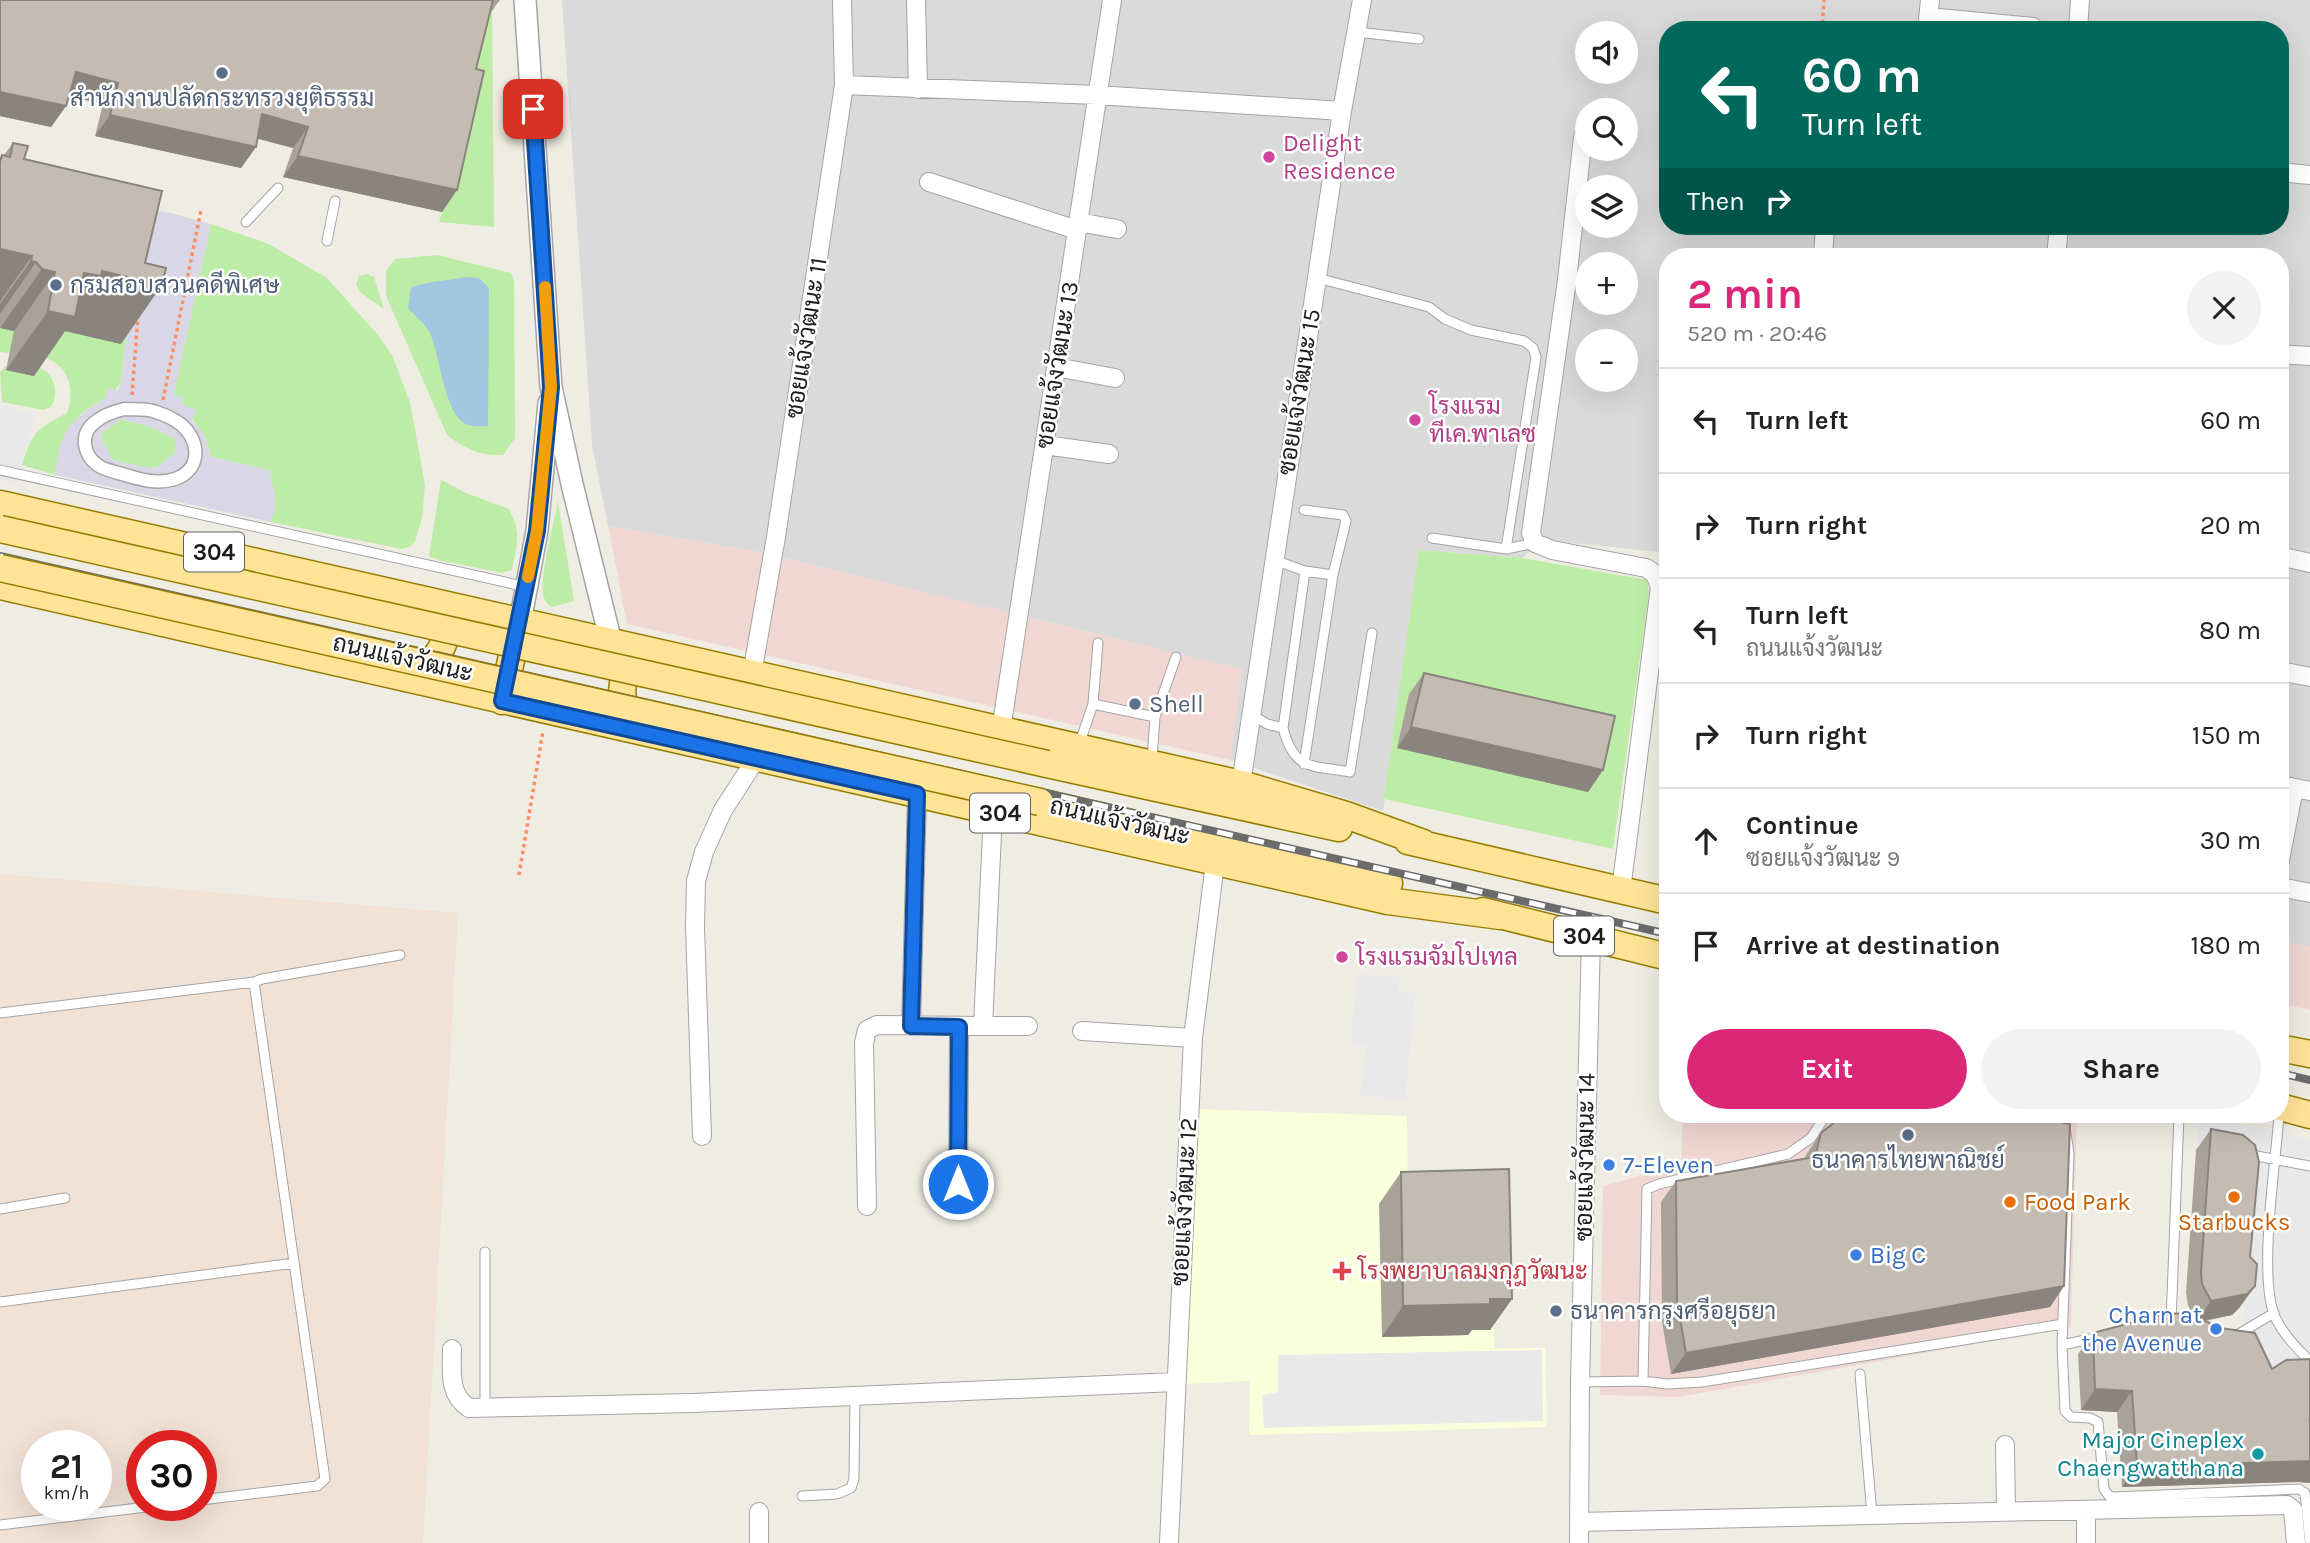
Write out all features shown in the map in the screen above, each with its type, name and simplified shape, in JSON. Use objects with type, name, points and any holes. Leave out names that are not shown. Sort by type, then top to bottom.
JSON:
[{"type":"main road","name":"ถนนแจ้งวัฒนะ","points":[[0,503],[1241,784],[1346,815],[1423,843]]},
{"type":"main road","name":"ถนนแจ้งวัฒนะ","points":[[0,529],[1047,764],[1311,822],[1423,843],[1659,899]]},
{"type":"main road","name":"ถนนแจ้งวัฒนะ","points":[[0,568],[1389,883],[1500,916],[1659,955]]},
{"type":"main road","name":"ถนนแจ้งวัฒนะ","points":[[0,586],[1215,863],[1388,901],[1500,916]]},
{"type":"main road","points":[[401,679],[424,668],[438,656],[445,643],[446,625],[441,611],[427,600]]},
{"type":"main road","points":[[502,701],[520,622]]},
{"type":"main road","points":[[640,732],[625,714],[623,685],[635,658],[652,652]]},
{"type":"main road","points":[[2289,1034],[2310,1038]]},
{"type":"main road","points":[[2289,1050],[2310,1055]]},
{"type":"main road","points":[[2289,1094],[2310,1098]]},
{"type":"main road","points":[[2289,1109],[2310,1115]]},
{"type":"street","points":[[520,622],[537,531],[551,387],[525,0]]},
{"type":"street","name":"ซอยแจ้งวัฒนะ 11","points":[[752,674],[776,537],[844,85],[842,0]]},
{"type":"street","points":[[916,0],[918,89]]},
{"type":"street","name":"ซอยแจ้งวัฒนะ 13","points":[[1002,730],[1112,0]]},
{"type":"street","name":"ซอยแจ้งวัฒนะ 15","points":[[1241,784],[1342,111],[1362,0]]},
{"type":"street","points":[[2079,21],[2080,0]]},
{"type":"street","points":[[1928,16],[1976,21]]},
{"type":"street","points":[[844,85],[1097,95],[1342,111]]},
{"type":"street","points":[[1580,161],[1567,280],[1531,533],[1535,543],[1552,550],[1646,568],[1655,575],[1659,585]]},
{"type":"street","points":[[2289,173],[2310,174]]},
{"type":"street","points":[[929,182],[1078,226],[1117,229]]},
{"type":"street","points":[[2289,355],[2310,356]]},
{"type":"street","points":[[1056,367],[1115,378]]},
{"type":"street","points":[[551,387],[611,642]]},
{"type":"street","points":[[131,410],[153,411],[177,421],[190,434],[197,456],[192,468],[174,479],[145,481],[98,467],[87,452],[85,437],[93,422],[107,414],[131,410]]},
{"type":"street","points":[[1045,445],[1109,454]]},
{"type":"street","points":[[2289,558],[2310,563]]},
{"type":"street","points":[[1621,890],[1659,595]]},
{"type":"street","points":[[2289,673],[2310,677]]},
{"type":"street","points":[[702,1136],[695,928],[696,881],[704,852],[723,810],[757,759]]},
{"type":"street","points":[[2289,817],[2295,788]]},
{"type":"street","points":[[911,1026],[917,794]]},
{"type":"street","points":[[983,1026],[993,811]]},
{"type":"street","name":"ซอยแจ้งวัฒนะ 12","points":[[1168,1543],[1193,1038],[1215,863]]},
{"type":"street","points":[[2289,889],[2310,893]]},
{"type":"street","name":"ซอยแจ้งวัฒนะ 14","points":[[1579,1543],[1580,1382],[1591,938]]},
{"type":"street","points":[[867,1206],[864,1044],[867,1030],[877,1026],[1028,1027]]},
{"type":"street","points":[[958,1210],[959,1027]]},
{"type":"street","points":[[1082,1031],[1193,1038]]},
{"type":"street","points":[[452,1349],[453,1386],[458,1401],[468,1408],[692,1403],[1175,1382]]},
{"type":"street","points":[[2005,1445],[2006,1512]]},
{"type":"street","points":[[1579,1522],[2287,1505],[2293,1510],[2296,1543]]},
{"type":"street","points":[[2086,1510],[2086,1543]]},
{"type":"street","points":[[759,1543],[760,1512]]},
{"type":"lane","points":[[1357,32],[1419,39]]},
{"type":"lane","points":[[246,222],[278,188]]},
{"type":"lane","points":[[327,241],[335,201]]},
{"type":"lane","points":[[1317,278],[1429,307],[1446,319],[1471,330],[1524,341],[1533,348],[1536,357],[1506,550]]},
{"type":"lane","points":[[0,470],[527,587]]},
{"type":"lane","points":[[1304,510],[1343,514],[1346,521],[1333,575],[1304,764]]},
{"type":"lane","points":[[1432,538],[1506,550],[1535,543]]},
{"type":"lane","points":[[1273,559],[1305,571],[1333,575]]},
{"type":"lane","points":[[1305,571],[1283,728],[1288,747],[1304,764],[1350,772],[1372,633]]},
{"type":"lane","points":[[1079,747],[1093,704],[1098,643]]},
{"type":"lane","points":[[1151,764],[1155,717],[1176,657]]},
{"type":"lane","points":[[1093,704],[1155,717]]},
{"type":"lane","points":[[1251,714],[1283,728]]},
{"type":"lane","points":[[0,1013],[254,982],[400,956]]},
{"type":"lane","points":[[217,1498],[317,1486],[326,1479],[254,982]]},
{"type":"lane","points":[[1643,1381],[1647,1189],[1788,1154],[1811,1138],[1821,1123]]},
{"type":"lane","points":[[2058,1123],[2066,1135],[2070,1153],[2062,1345],[2065,1411],[2071,1417],[2090,1418],[2098,1422],[2104,1489],[2108,1495],[2115,1497],[2299,1489],[2305,1493],[2310,1543]]},
{"type":"lane","points":[[2171,1322],[2179,1123]]},
{"type":"lane","points":[[2278,1123],[2268,1265],[2271,1306],[2292,1342],[2310,1362]]},
{"type":"lane","points":[[2237,1152],[2310,1166]]},
{"type":"lane","points":[[0,1209],[65,1198]]},
{"type":"lane","points":[[485,1252],[485,1407]]},
{"type":"lane","points":[[0,1302],[294,1263]]},
{"type":"lane","points":[[2221,1339],[2244,1333],[2274,1313]]},
{"type":"lane","points":[[2157,1325],[2171,1322],[2180,1328]]},
{"type":"lane","points":[[1580,1382],[1702,1382],[2063,1324]]},
{"type":"lane","points":[[2062,1345],[2116,1333]]},
{"type":"lane","points":[[1860,1374],[1872,1515]]},
{"type":"lane","points":[[802,1496],[837,1494],[851,1488],[855,1479],[855,1396]]},
{"type":"lane","points":[[0,1525],[126,1509]]},
{"type":"path","points":[[1823,21],[1824,0]]},
{"type":"path","points":[[160,414],[201,211]]},
{"type":"path","points":[[131,410],[138,316]]},
{"type":"path","points":[[519,875],[546,711]]},
{"type":"shaded area","points":[[562,0],[2310,0],[2310,947],[2289,943],[2289,248],[1659,248],[1659,552],[1544,540],[1522,558],[1420,550],[1383,811],[1230,760],[1242,669],[759,552],[608,526],[592,445]]},
{"type":"shaded area","points":[[142,208],[211,224],[174,395],[183,397],[182,405],[197,410],[192,420],[204,434],[211,457],[269,470],[275,495],[271,522],[55,475],[59,449],[65,433],[88,409],[105,399],[108,388],[118,390]],"holes":[[[122,419],[154,428],[175,439],[175,453],[158,467],[150,468],[112,460],[100,434]]]},
{"type":"shaded area","points":[[0,401],[18,410],[35,414],[17,484],[0,480]]},
{"type":"shaded area","points":[[608,526],[759,552],[1242,669],[1230,760],[627,624]]},
{"type":"shaded area","points":[[0,874],[458,913],[423,1543],[0,1543]]},
{"type":"shaded area","points":[[2289,943],[2310,947],[2310,1010],[2289,1005]]},
{"type":"shaded area","points":[[1357,974],[1399,977],[1398,992],[1415,994],[1405,1100],[1360,1095],[1367,1045],[1351,1043]]},
{"type":"shaded area","name":"โรงพยาบาลมงกุฎวัฒนะ","points":[[1198,1109],[1407,1116],[1408,1194],[1492,1191],[1494,1349],[1545,1348],[1547,1427],[1249,1435],[1250,1381],[1185,1384]]},
{"type":"shaded area","name":"Big C","points":[[1683,1123],[2077,1123],[2071,1327],[1679,1397],[1600,1395],[1603,1186],[1681,1165]]},
{"type":"shaded area","points":[[2199,1123],[2235,1123],[2310,1140],[2310,1377],[2261,1379],[2242,1342],[2252,1165],[2236,1151],[2198,1143]]},
{"type":"shaded area","points":[[1542,1350],[1543,1421],[1264,1428],[1262,1395],[1278,1392],[1278,1355]]},
{"type":"green space","points":[[492,0],[494,227],[439,222],[442,212]]},
{"type":"green space","points":[[142,208],[121,381],[111,394],[74,422],[62,446],[55,475],[22,465],[29,445],[37,433],[67,413],[70,386],[63,371],[50,359],[0,352],[0,311]]},
{"type":"green space","points":[[211,224],[269,244],[327,278],[378,335],[392,355],[410,402],[425,485],[422,518],[415,541],[410,547],[401,549],[271,522],[274,496],[269,470],[211,457],[201,431],[173,395]]},
{"type":"green space","points":[[437,255],[511,273],[514,281],[515,438],[503,455],[473,451],[447,435],[386,296],[386,271],[395,259]]},
{"type":"green space","points":[[367,274],[374,277],[384,309],[361,293],[356,284],[359,276]]},
{"type":"green space","points":[[7,365],[36,366],[47,372],[55,389],[51,407],[43,410],[2,402],[0,372]]},
{"type":"green space","points":[[122,419],[154,428],[175,439],[175,453],[158,467],[150,468],[112,460],[100,434]]},
{"type":"green space","points":[[441,480],[466,493],[509,509],[517,532],[512,570],[502,573],[429,556]]},
{"type":"green space","points":[[558,502],[574,601],[551,607],[544,598],[543,579]]},
{"type":"green space","points":[[1419,550],[1522,558],[1647,580],[1649,593],[1613,849],[1384,799]]},
{"type":"water","points":[[466,277],[479,278],[489,288],[488,426],[467,424],[455,413],[446,392],[430,333],[408,308],[411,288]]},
{"type":"building","points":[[0,0],[493,0],[476,69],[484,71],[457,190],[298,156],[308,127],[262,114],[256,147],[110,115],[118,83],[76,72],[66,106],[0,92]]},
{"type":"building","points":[[13,143],[28,146],[24,159],[162,191],[145,263],[166,268],[162,285],[102,271],[101,276],[84,273],[75,317],[48,311],[55,272],[42,269],[36,262],[31,261],[32,256],[0,249],[0,162],[2,155],[10,157]]},
{"type":"building","points":[[1424,673],[1615,716],[1603,770],[1411,727]]},
{"type":"building","name":"Big C","points":[[1834,1123],[2070,1124],[2064,1286],[1686,1353],[1677,1301],[1676,1181],[1815,1157],[1821,1133]]},
{"type":"building","points":[[2211,1129],[2243,1135],[2255,1145],[2259,1162],[2250,1257],[2257,1264],[2255,1286],[2247,1294],[2211,1301],[2202,1284],[2201,1272]]},
{"type":"building","points":[[1509,1169],[1512,1299],[1490,1299],[1490,1304],[1403,1306],[1401,1172]]},
{"type":"building","points":[[2189,1313],[2220,1328],[2255,1333],[2272,1369],[2286,1360],[2310,1359],[2310,1461],[2137,1466],[2132,1391],[2095,1389],[2093,1333],[2164,1314]]},
{"type":"railway","points":[[0,556],[1659,932]]},
{"type":"railway","points":[[2289,1075],[2310,1080]]},
{"type":"slow traffic","points":[[528,577],[537,531],[551,387],[545,287]]},
{"type":"place","name":"สำนักงานปลัดกระทรวงยุติธรรม","points":[[222,73]]},
{"type":"place","name":"Delight Residence","points":[[1269,157]]},
{"type":"place","name":"กรมสอบสวนคดีพิเศษ","points":[[56,285]]},
{"type":"place","name":"โรงแรม ทีเค.พาเลซ","points":[[1415,420]]},
{"type":"place","name":"Shell","points":[[1135,704]]},
{"type":"place","name":"โรงแรมจัมโปเทล","points":[[1342,957]]},
{"type":"place","name":"ธนาคารไทยพาณิชย์","points":[[1908,1135]]},
{"type":"place","name":"7-Eleven","points":[[1609,1165]]},
{"type":"place","name":"Starbucks","points":[[2234,1197]]},
{"type":"place","name":"Food Park","points":[[2010,1202]]},
{"type":"place","name":"Big C","points":[[1856,1255]]},
{"type":"place","name":"โรงพยาบาลมงกุฎวัฒนะ","points":[[1342,1271]]},
{"type":"place","name":"ธนาคารกรุงศรีอยุธยา","points":[[1556,1311]]},
{"type":"place","name":"Charn at the Avenue","points":[[2216,1329]]},
{"type":"place","name":"Major Cineplex Chaengwatthana","points":[[2258,1454]]},
{"type":"route","points":[[533,109],[551,387],[537,531],[502,701],[917,794],[911,1026],[959,1027],[958,1184]]}]
